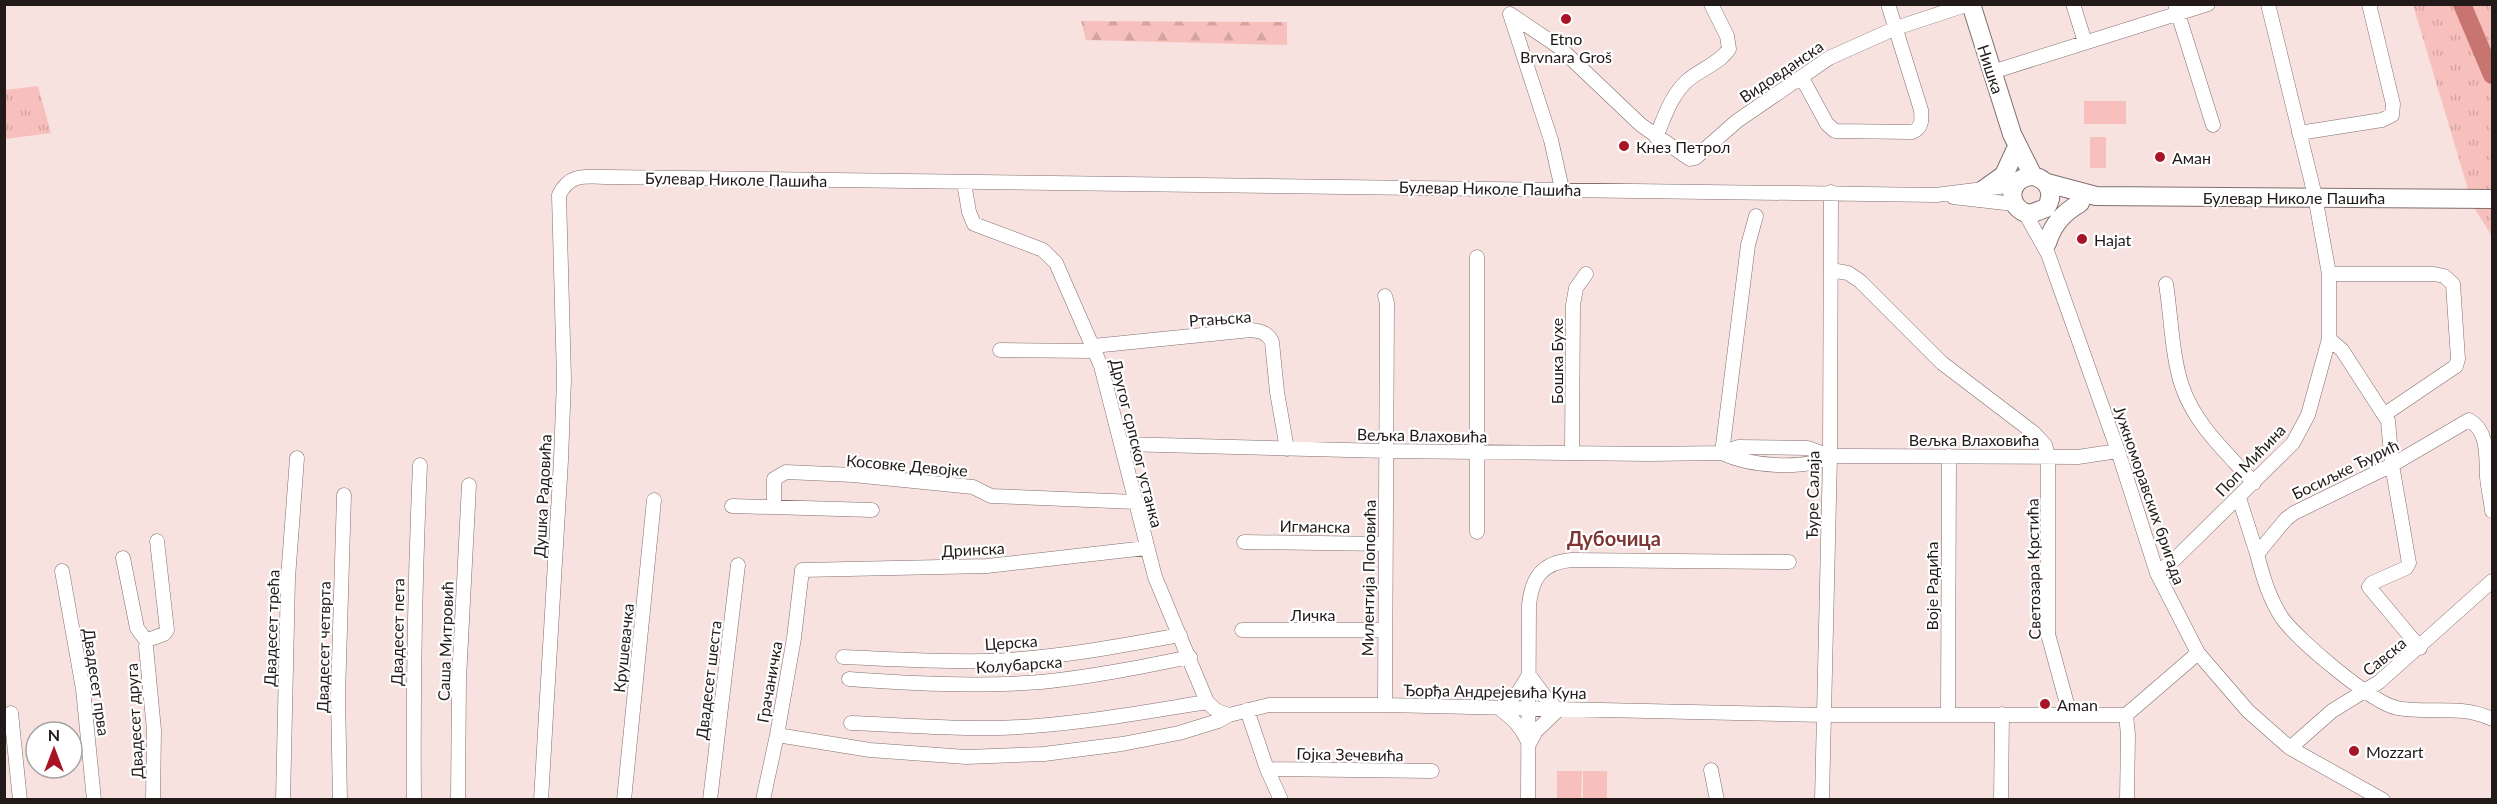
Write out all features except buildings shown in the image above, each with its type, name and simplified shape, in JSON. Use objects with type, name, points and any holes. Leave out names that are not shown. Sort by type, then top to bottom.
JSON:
[{"type":"main road","name":"Нишка","points":[[1970,4],[2014,142],[2029,181]]},
{"type":"main road","points":[[1983,190],[2004,175],[2014,142]]},
{"type":"main road","points":[[2029,181],[2051,193],[2047,206],[2036,214],[2019,209],[2012,193],[2029,181]]},
{"type":"main road","name":"Булевар Николе Пашића","points":[[2029,181],[2088,200]]},
{"type":"main road","name":"Булевар Николе Пашића","points":[[2047,206],[2088,200],[2315,196],[2493,199]]},
{"type":"main road","points":[[2048,248],[2056,222],[2067,210],[2088,200]]},
{"type":"street","points":[[1505,9],[1559,47],[1656,137],[1671,101],[1680,89],[1698,73],[1724,56],[1729,49],[1727,36],[1711,4]]},
{"type":"street","points":[[1802,78],[1827,124],[1835,131],[1891,133],[1917,130],[1921,123],[1921,110],[1888,4]]},
{"type":"street","name":"Видовданска","points":[[1656,137],[1690,159],[1695,158],[1746,114],[1829,58],[1896,28],[1970,4]]},
{"type":"street","points":[[2073,4],[2085,42]]},
{"type":"street","points":[[1992,72],[2176,9],[2208,4]]},
{"type":"street","name":"Поп Мићина","points":[[2157,573],[2239,498],[2293,443],[2301,430],[2315,395],[2329,339],[2329,274],[2315,196],[2268,4]]},
{"type":"street","points":[[2300,133],[2382,120],[2392,115],[2393,104],[2369,4]]},
{"type":"street","points":[[1505,9],[1551,141],[1562,189]]},
{"type":"street","points":[[2176,9],[2213,124]]},
{"type":"street","name":"Булевар Николе Пашића","points":[[560,195],[564,185],[572,179],[582,177],[1936,195],[1983,190],[2029,181]]},
{"type":"street","name":"Другог српског устанка","points":[[964,183],[969,212],[975,224],[1043,250],[1052,257],[1094,348],[1108,387],[1155,577],[1191,657],[1207,702]]},
{"type":"street","name":"Ђуре Салаја","points":[[1822,800],[1830,456],[1831,192]]},
{"type":"street","name":"Душка Радовића","points":[[541,800],[564,379],[560,195]]},
{"type":"street","points":[[1936,195],[2019,209]]},
{"type":"street","name":"Јужноморавских бригада","points":[[2047,206],[2048,248]]},
{"type":"street","name":"Јужноморавских бригада","points":[[2019,209],[2048,248],[2118,451],[2157,573],[2198,653],[2248,711],[2290,748],[2379,799]]},
{"type":"street","points":[[1722,453],[1748,245],[1756,216]]},
{"type":"street","points":[[1476,532],[1477,257]]},
{"type":"street","points":[[1831,270],[1848,273],[1860,281],[1942,363],[2034,433],[2048,456]]},
{"type":"street","name":"Бошка Бухе","points":[[1572,452],[1573,305],[1576,288],[1586,274]]},
{"type":"street","points":[[2329,274],[2434,274],[2444,276],[2453,284],[2458,359],[2456,366],[2385,414]]},
{"type":"street","points":[[2166,284],[2179,375],[2189,403],[2208,433],[2254,483]]},
{"type":"street","name":"Милентија Поповића","points":[[1385,296],[1387,303],[1385,705]]},
{"type":"street","name":"Ртањска","points":[[1000,350],[1094,348],[1251,330],[1261,331],[1270,337],[1272,342],[1277,392],[1287,449]]},
{"type":"street","points":[[2329,339],[2342,350],[2388,422],[2392,465],[2408,566],[2369,586],[2420,648]]},
{"type":"street","name":"Босиљке Ђурић","points":[[2257,554],[2286,519],[2294,513],[2392,465],[2469,420],[2474,423],[2486,444],[2487,478],[2493,511]]},
{"type":"street","name":"Вељка Влаховића","points":[[1122,444],[1386,451],[1722,453],[1738,460],[1760,463],[1808,464],[1819,462],[1830,456],[2090,456],[2118,451]]},
{"type":"street","name":"Воје Радића","points":[[1948,715],[1949,456]]},
{"type":"street","name":"Светозара Крстића","points":[[2048,456],[2048,634],[2070,715]]},
{"type":"street","name":"Двадесет трећа","points":[[283,800],[288,578],[297,458]]},
{"type":"street","name":"Двадесет пета","points":[[414,800],[412,711],[420,465]]},
{"type":"street","name":"Косовке Девојке","points":[[774,506],[774,479],[786,472],[853,475],[973,487],[991,496],[1136,502]]},
{"type":"street","name":"Саша Митровић","points":[[458,800],[459,679],[469,485]]},
{"type":"street","name":"Двадесет четврта","points":[[340,800],[338,696],[344,495]]},
{"type":"street","points":[[2239,498],[2269,594],[2283,620],[2307,643],[2379,701],[2396,707],[2469,710],[2493,718]]},
{"type":"street","name":"Крушевачка","points":[[624,800],[654,500]]},
{"type":"street","points":[[732,506],[872,510]]},
{"type":"street","name":"Двадесет друга","points":[[147,642],[164,634],[167,630],[157,541]]},
{"type":"street","name":"Игманска","points":[[1244,542],[1385,544]]},
{"type":"street","name":"Дринска","points":[[802,570],[987,566],[1146,548]]},
{"type":"street","name":"Двадесет друга","points":[[123,558],[137,628],[147,642],[154,729],[153,800]]},
{"type":"street","points":[[1528,800],[1530,592],[1537,576],[1552,564],[1570,560],[1789,562]]},
{"type":"street","name":"Двадесет шеста","points":[[710,800],[738,565]]},
{"type":"street","name":"Грачаничка","points":[[763,800],[794,638],[802,570]]},
{"type":"street","name":"Двадесет прва","points":[[62,571],[83,689],[93,800]]},
{"type":"street","name":"Савска","points":[[2290,748],[2332,711],[2379,682],[2493,581]]},
{"type":"street","name":"Личка","points":[[1242,630],[1384,630]]},
{"type":"street","name":"Церска","points":[[843,657],[1008,660],[1084,652],[1180,635]]},
{"type":"street","points":[[2127,800],[2126,715],[2198,653]]},
{"type":"street","name":"Колубарска","points":[[849,679],[981,685],[1041,682],[1122,671],[1191,657]]},
{"type":"street","points":[[1529,675],[1519,691],[1500,709],[1522,728],[1529,744]]},
{"type":"street","points":[[1529,675],[1558,710],[1536,731],[1529,744]]},
{"type":"street","points":[[851,723],[936,727],[1032,726],[1113,717],[1207,702],[1217,711],[1229,715]]},
{"type":"street","name":"Ђорђа Андрејевића Куна","points":[[777,735],[870,750],[966,757],[1044,754],[1179,733],[1218,721],[1229,715],[1269,705],[1385,705],[1824,715],[2126,715]]},
{"type":"street","points":[[1247,710],[1267,769],[1281,800]]},
{"type":"street","points":[[11,713],[20,800]]},
{"type":"street","points":[[2001,800],[2002,714]]},
{"type":"street","name":"Гојка Зечевића","points":[[1267,769],[1432,771]]},
{"type":"street","points":[[1711,770],[1717,800]]},
{"type":"green space","points":[[2413,5],[2492,5],[2492,236],[2473,206]]},
{"type":"green space","points":[[1081,21],[1287,22],[1287,45],[1086,40]]},
{"type":"green space","points":[[38,86],[51,133],[5,139],[5,90]]},
{"type":"green space","points":[[2084,101],[2126,101],[2126,124],[2084,124]]},
{"type":"green space","points":[[2090,137],[2106,137],[2106,168],[2090,168]]},
{"type":"green space","points":[[1557,771],[1582,771],[1581,799],[1557,799]]},
{"type":"green space","points":[[1583,771],[1607,771],[1607,799],[1583,799]]},
{"type":"waterway","points":[[2462,4],[2492,75]]},
{"type":"place","name":"Etno Brvnara Groš","points":[[1566,19]]},
{"type":"place","name":"Кнез Петрол","points":[[1624,146]]},
{"type":"place","name":"Аман","points":[[2160,157]]},
{"type":"place","name":"Hajat","points":[[2082,239]]},
{"type":"place","name":"Aman","points":[[2045,704]]},
{"type":"place","name":"Mozzart","points":[[2354,751]]},
{"type":"district","name":"Дубочица","points":[[1614,538]]}]
